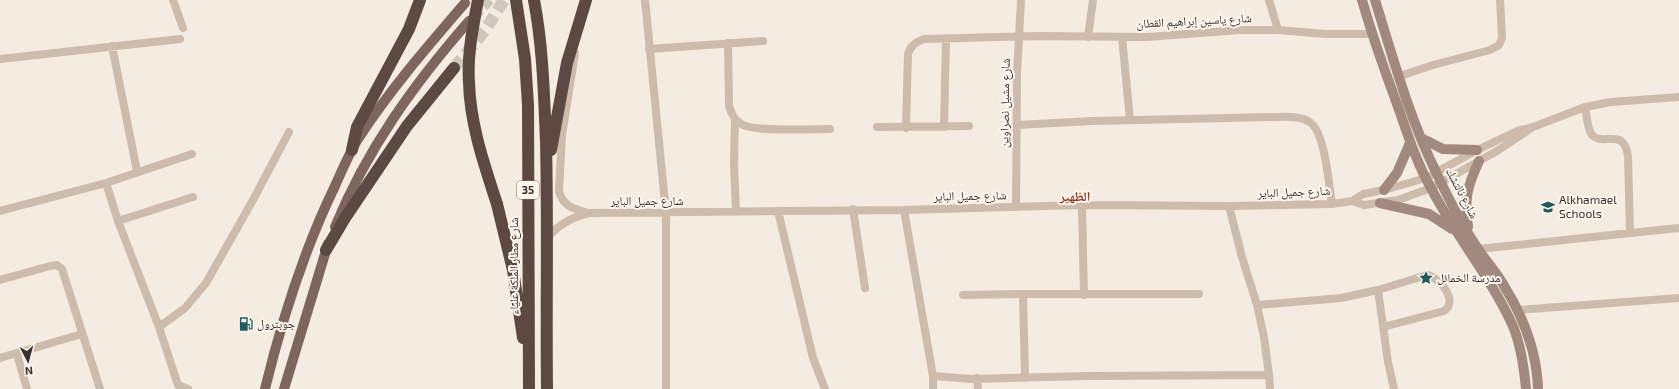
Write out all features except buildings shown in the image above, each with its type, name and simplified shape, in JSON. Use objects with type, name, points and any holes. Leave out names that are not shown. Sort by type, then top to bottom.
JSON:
[{"type":"highway","points":[[352,150],[357,127],[416,14],[420,0]]},
{"type":"highway","points":[[478,0],[470,53],[468,82],[476,132],[497,204],[513,270],[529,385]]},
{"type":"highway","name":"شارع مطار الملكة علياء","points":[[516,0],[525,59],[528,105],[529,385]]},
{"type":"highway","name":"35","points":[[534,0],[542,62],[546,171],[547,389]]},
{"type":"highway","points":[[546,171],[564,78],[575,34],[586,0]]},
{"type":"highway","points":[[326,250],[345,218],[407,126],[454,68]]},
{"type":"main road","name":"شارع نالتشك","points":[[1362,0],[1372,34],[1410,142],[1430,188],[1456,233],[1475,260],[1512,325],[1524,367],[1526,389]]},
{"type":"main road","name":"شارع نالتشك","points":[[1375,0],[1421,138],[1436,173],[1468,233],[1503,283],[1518,310],[1533,350],[1538,389]]},
{"type":"main road","points":[[265,389],[286,312],[316,224],[352,150],[375,114],[413,63],[465,3]]},
{"type":"main road","points":[[284,389],[326,250],[344,205],[375,146],[398,110],[432,63],[469,21]]},
{"type":"main road","points":[[1421,138],[1443,149],[1476,150]]},
{"type":"main road","points":[[1384,190],[1397,173],[1410,142]]},
{"type":"main road","points":[[1468,233],[1466,200],[1468,188],[1479,161]]},
{"type":"main road","points":[[1380,203],[1429,214],[1456,233]]},
{"type":"street","points":[[173,0],[183,28]]},
{"type":"street","points":[[645,0],[666,213],[666,389]]},
{"type":"street","name":"شارع مشيل نصراوين","points":[[1016,207],[1018,37],[1021,0]]},
{"type":"street","points":[[1088,36],[1093,0]]},
{"type":"street","points":[[1269,0],[1278,30]]},
{"type":"street","points":[[1400,76],[1433,65],[1490,50],[1499,45],[1502,38],[1500,0]]},
{"type":"street","name":"شارع ياسين إبراهيم القطان","points":[[906,128],[908,54],[910,48],[917,42],[924,39],[1088,36],[1122,38],[1240,30],[1278,30],[1325,34],[1372,34]]},
{"type":"street","name":"شارع جميل الباير","points":[[575,34],[576,48],[565,117],[559,187],[562,199],[567,205],[574,209],[589,213],[736,212],[853,209],[904,210],[1082,205],[1229,206],[1332,204],[1352,201],[1364,204],[1380,203],[1404,198],[1442,183],[1520,137],[1533,127]]},
{"type":"street","points":[[1122,38],[1130,120]]},
{"type":"street","points":[[0,58],[180,39]]},
{"type":"street","points":[[944,127],[946,39]]},
{"type":"street","points":[[649,49],[763,41]]},
{"type":"street","points":[[728,43],[729,106],[734,119],[736,212]]},
{"type":"street","points":[[112,46],[137,171]]},
{"type":"street","name":"شارع جميل الباير","points":[[1352,201],[1363,194],[1384,190],[1426,178],[1476,150],[1517,131],[1533,127],[1586,107],[1622,100],[1679,97]]},
{"type":"street","points":[[1586,107],[1592,134],[1595,137],[1618,140],[1624,143],[1626,148],[1628,157],[1630,233]]},
{"type":"street","points":[[1016,125],[1130,120],[1271,117],[1305,120],[1314,126],[1322,144],[1332,204]]},
{"type":"street","points":[[734,119],[744,126],[752,128],[830,129]]},
{"type":"street","points":[[877,128],[969,126]]},
{"type":"street","points":[[159,327],[185,308],[206,283],[253,200],[289,132]]},
{"type":"street","points":[[0,211],[106,183],[137,171],[192,154]]},
{"type":"street","points":[[106,183],[118,221],[159,327],[178,385],[188,389]]},
{"type":"street","points":[[118,221],[193,197]]},
{"type":"street","points":[[1082,205],[1084,295]]},
{"type":"street","points":[[1229,206],[1242,257],[1257,305],[1264,337],[1270,389]]},
{"type":"street","points":[[853,209],[866,288]]},
{"type":"street","points":[[904,210],[933,376],[933,389]]},
{"type":"street","points":[[778,211],[813,358],[825,389]]},
{"type":"street","name":"شارع جميل الباير","points":[[547,238],[556,228],[568,220],[589,213]]},
{"type":"street","points":[[1478,249],[1678,228]]},
{"type":"street","points":[[0,280],[57,265],[62,270],[100,389]]},
{"type":"street","points":[[1257,305],[1322,300],[1378,290],[1427,275],[1440,282],[1450,300],[1448,308],[1444,311],[1383,327]]},
{"type":"street","points":[[1378,290],[1388,362],[1394,389]]},
{"type":"street","points":[[1023,294],[1025,378]]},
{"type":"street","points":[[963,295],[1199,294]]},
{"type":"street","points":[[1518,310],[1679,298]]},
{"type":"street","points":[[0,358],[82,334]]},
{"type":"street","points":[[17,354],[27,389]]},
{"type":"street","points":[[933,376],[1025,378],[1269,375]]},
{"type":"street","points":[[973,389],[975,378]]},
{"type":"street","points":[[975,378],[978,389]]},
{"type":"tunnel","points":[[473,17],[490,0]]},
{"type":"tunnel","points":[[454,68],[486,29],[504,0]]},
{"type":"place","name":"Alkhamael Schools","points":[[1548,207]]},
{"type":"place","name":"مدرسة الخمائل","points":[[1426,278]]},
{"type":"place","name":"جوبترول","points":[[246,324]]},
{"type":"district","name":"الظهير","points":[[1075,196]]}]
